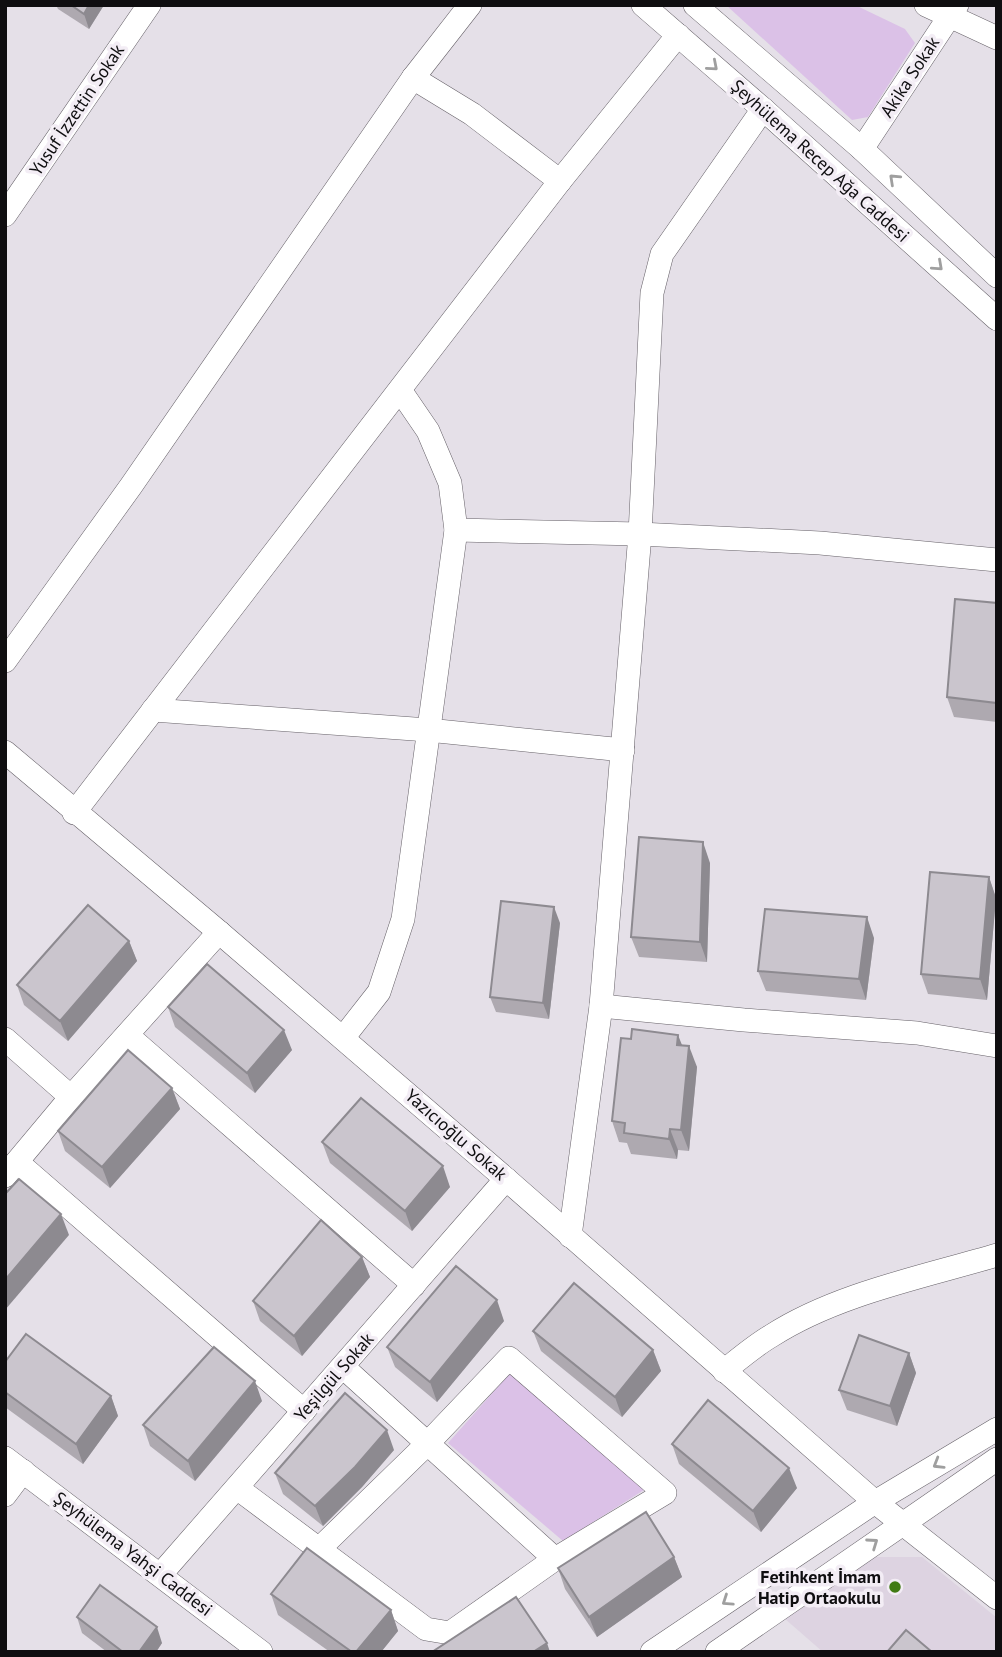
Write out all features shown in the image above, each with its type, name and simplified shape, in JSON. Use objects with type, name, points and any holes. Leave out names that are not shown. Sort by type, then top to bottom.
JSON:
[{"type":"street","name":"Yusuf İzzettin Sokak","points":[[5,215],[149,5]]},
{"type":"street","points":[[5,661],[131,486],[413,78],[470,5]]},
{"type":"street","name":"Şeyhülema Recep Ağa Caddesi","points":[[643,5],[997,319]]},
{"type":"street","name":"Şeyhülema Recep Ağa Caddesi","points":[[695,5],[862,149],[997,276]]},
{"type":"street","points":[[926,5],[953,11],[997,38]]},
{"type":"street","name":"Akika Sokak","points":[[862,149],[953,11]]},
{"type":"street","points":[[74,813],[560,181],[678,36]]},
{"type":"street","points":[[413,78],[472,114],[560,181]]},
{"type":"street","points":[[570,1236],[601,1006],[640,534],[652,293],[662,254],[763,109]]},
{"type":"street","points":[[343,1038],[379,992],[403,919],[456,530],[450,483],[428,431],[400,390]]},
{"type":"street","points":[[456,530],[640,534],[820,543],[997,560]]},
{"type":"street","points":[[153,710],[428,730],[623,750]]},
{"type":"street","name":"Yazıcıoğlu Sokak","points":[[5,752],[343,1038],[875,1502],[997,1598]]},
{"type":"street","points":[[219,932],[71,1097],[11,1169],[304,1411]]},
{"type":"street","points":[[601,1006],[917,1033],[997,1046]]},
{"type":"street","points":[[127,1035],[414,1285]]},
{"type":"street","points":[[5,1039],[71,1097]]},
{"type":"street","name":"Yeşilgül Sokak","points":[[161,1574],[506,1179]]},
{"type":"street","points":[[724,1371],[771,1335],[817,1312],[865,1294],[997,1255]]},
{"type":"street","points":[[237,1488],[426,1629],[450,1633],[555,1559],[665,1493],[509,1358],[427,1444],[319,1549]]},
{"type":"street","points":[[342,1367],[555,1559]]},
{"type":"street","points":[[652,1652],[875,1502],[997,1429]]},
{"type":"street","points":[[717,1652],[902,1522],[997,1460]]},
{"type":"street","points":[[5,1495],[14,1464]]},
{"type":"street","name":"Şeyhülema Yahşi Caddesi","points":[[14,1464],[261,1652]]},
{"type":"shaded area","points":[[726,5],[855,5],[905,29],[915,43],[868,117],[852,120]]},
{"type":"shaded area","points":[[512,1371],[644,1490],[563,1541],[448,1443]]},
{"type":"shaded area","name":"Fetihkent İmam Hatip Ortaokulu","points":[[874,1557],[922,1557],[997,1618],[997,1652],[823,1652],[784,1618]]},
{"type":"building","points":[[71,5],[89,5],[84,14]]},
{"type":"building","points":[[955,599],[997,603],[997,703],[947,697]]},
{"type":"building","points":[[639,837],[703,842],[700,942],[631,937]]},
{"type":"building","points":[[930,872],[989,877],[980,979],[921,974]]},
{"type":"building","points":[[501,901],[554,907],[543,1003],[490,997]]},
{"type":"building","points":[[88,905],[129,941],[60,1021],[17,985]]},
{"type":"building","points":[[765,909],[867,917],[859,979],[758,971]]},
{"type":"building","points":[[207,964],[284,1030],[247,1073],[168,1007]]},
{"type":"building","points":[[632,1029],[678,1035],[677,1045],[689,1046],[681,1130],[670,1129],[669,1139],[624,1133],[625,1123],[612,1121],[621,1038],[631,1039]]},
{"type":"building","points":[[128,1050],[172,1088],[102,1167],[58,1131]]},
{"type":"building","points":[[361,1098],[443,1166],[405,1211],[322,1142]]},
{"type":"building","points":[[19,1179],[61,1214],[5,1280],[5,1194]]},
{"type":"building","points":[[321,1220],[362,1257],[294,1336],[253,1301]]},
{"type":"building","points":[[456,1266],[497,1300],[430,1382],[387,1347]]},
{"type":"building","points":[[574,1283],[653,1350],[615,1397],[533,1331]]},
{"type":"building","points":[[26,1334],[111,1396],[76,1444],[5,1392],[5,1362]]},
{"type":"building","points":[[859,1335],[909,1353],[890,1406],[839,1390]]},
{"type":"building","points":[[214,1347],[255,1381],[188,1461],[143,1425]]},
{"type":"building","points":[[345,1393],[387,1430],[355,1467],[315,1506],[275,1473]]},
{"type":"building","points":[[708,1400],[789,1468],[753,1511],[672,1444]]},
{"type":"building","points":[[646,1512],[674,1557],[589,1617],[558,1568]]},
{"type":"building","points":[[307,1548],[391,1610],[356,1652],[352,1652],[271,1594]]},
{"type":"building","points":[[100,1585],[157,1627],[139,1652],[123,1652],[77,1617]]},
{"type":"building","points":[[516,1597],[547,1643],[533,1652],[432,1652]]},
{"type":"building","points":[[906,1630],[932,1652],[887,1652]]},
{"type":"place","name":"Fetihkent İmam Hatip Ortaokulu","points":[[895,1587]]}]
